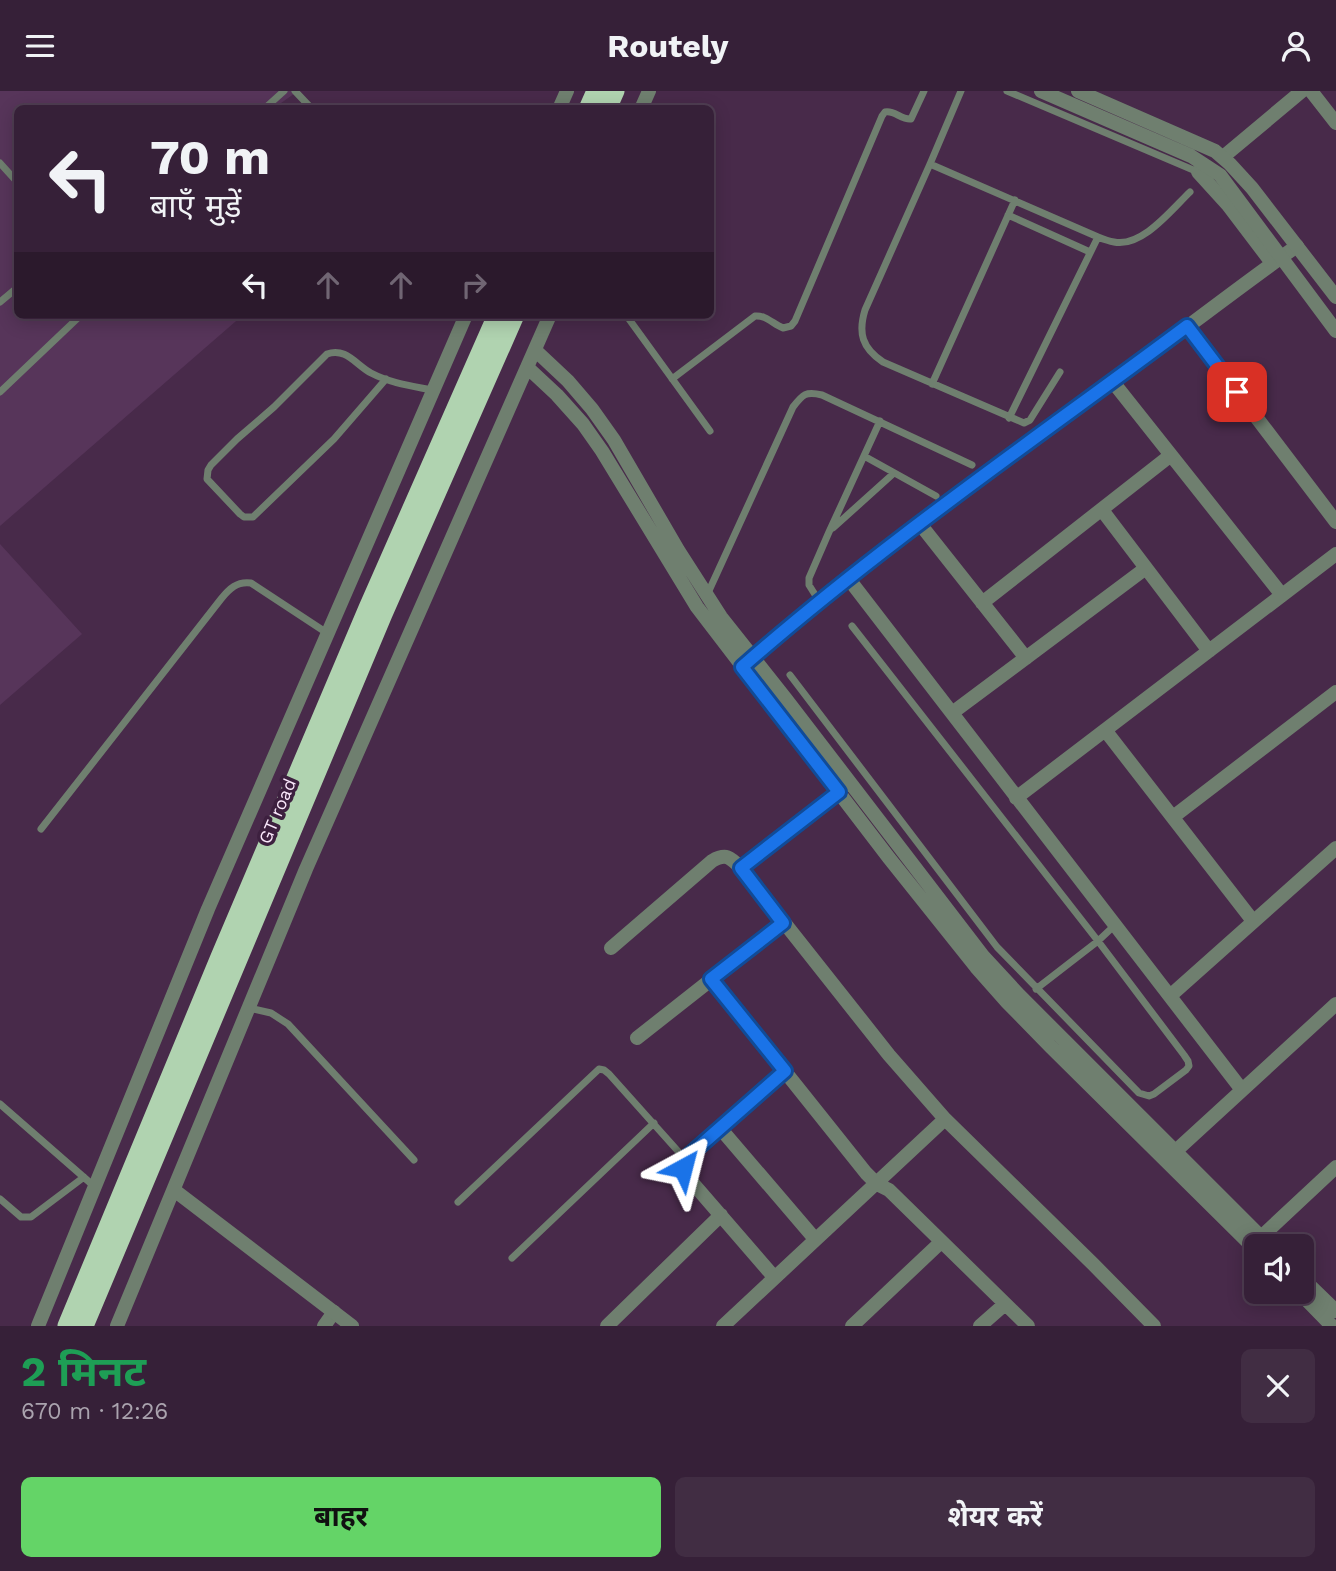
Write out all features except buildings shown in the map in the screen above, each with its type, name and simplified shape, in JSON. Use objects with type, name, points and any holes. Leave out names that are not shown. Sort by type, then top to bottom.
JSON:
[{"type":"highway","name":"GT road","points":[[67,1326],[341,671],[495,319]]},
{"type":"highway","name":"GT road","points":[[84,1326],[377,627],[513,319]]},
{"type":"street","points":[[1041,91],[1191,156],[1212,169],[1236,194],[1276,260]]},
{"type":"street","points":[[1078,91],[1223,157],[1252,188],[1336,296]]},
{"type":"street","points":[[1223,157],[1302,91]]},
{"type":"street","points":[[1311,91],[1336,123]]},
{"type":"street","points":[[1198,172],[1336,331]]},
{"type":"street","points":[[742,667],[848,578],[1043,431],[1297,246]]},
{"type":"street","points":[[38,1326],[90,1182],[464,319]]},
{"type":"street","points":[[117,1326],[306,869],[548,319]]},
{"type":"street","points":[[1187,326],[1336,522]]},
{"type":"street","points":[[535,350],[568,381],[614,440],[706,596],[753,657],[844,787],[888,858],[1000,993],[1253,1234]]},
{"type":"street","points":[[527,367],[583,424],[603,451],[697,607],[742,667],[844,787]]},
{"type":"street","points":[[1113,382],[1282,595]]},
{"type":"street","points":[[982,603],[1171,456]]},
{"type":"street","points":[[1102,510],[1209,651]]},
{"type":"street","points":[[920,524],[1026,658]]},
{"type":"street","points":[[1016,797],[1336,554]]},
{"type":"street","points":[[952,713],[1146,568]]},
{"type":"street","points":[[848,578],[1242,1090]]},
{"type":"street","points":[[1173,817],[1335,696]]},
{"type":"street","points":[[1105,730],[1254,921]]},
{"type":"street","points":[[741,868],[844,787]]},
{"type":"street","points":[[1170,996],[1336,848]]},
{"type":"street","points":[[611,948],[712,861],[721,856],[729,857],[741,868],[889,1055],[944,1119],[1149,1324]]},
{"type":"street","points":[[637,1038],[783,923]]},
{"type":"street","points":[[711,979],[866,1173],[877,1184],[890,1190],[1028,1326]]},
{"type":"street","points":[[1170,1155],[1336,1004]]},
{"type":"street","points":[[774,1277],[684,1173],[682,1164],[785,1071]]},
{"type":"street","points":[[723,1326],[944,1119]]},
{"type":"street","points":[[720,1128],[815,1239]]},
{"type":"street","points":[[1272,1234],[1336,1167]]},
{"type":"street","points":[[174,1190],[352,1326]]},
{"type":"street","points":[[607,1326],[721,1216]]},
{"type":"street","points":[[852,1326],[941,1242]]},
{"type":"street","points":[[1314,1289],[1336,1311]]},
{"type":"street","points":[[981,1326],[1005,1304]]},
{"type":"street","points":[[1310,1304],[1332,1326]]},
{"type":"street","points":[[324,1326],[334,1312]]},
{"type":"lane","points":[[268,105],[284,91]]},
{"type":"lane","points":[[295,91],[308,105]]},
{"type":"lane","points":[[672,379],[755,316],[761,315],[783,328],[791,326],[882,116],[891,111],[911,119],[924,91]]},
{"type":"lane","points":[[961,91],[865,310],[862,321],[864,343],[875,357],[1024,423],[1030,420],[1060,372]]},
{"type":"lane","points":[[1007,91],[1198,172]]},
{"type":"lane","points":[[0,163],[14,179]]},
{"type":"lane","points":[[930,165],[1115,243],[1128,242],[1150,230],[1190,192]]},
{"type":"lane","points":[[932,384],[1015,200]]},
{"type":"lane","points":[[1008,215],[1090,252]]},
{"type":"lane","points":[[1009,418],[1098,237]]},
{"type":"lane","points":[[0,302],[14,290]]},
{"type":"lane","points":[[0,392],[77,319]]},
{"type":"lane","points":[[629,319],[710,431]]},
{"type":"lane","points":[[386,379],[334,439],[253,517],[240,514],[207,479],[211,465],[327,354],[334,351],[347,355],[371,373],[386,379],[432,390]]},
{"type":"lane","points":[[706,596],[793,407],[804,394],[811,392],[822,395],[972,465]]},
{"type":"lane","points":[[819,601],[809,586],[809,578],[880,421]]},
{"type":"lane","points":[[864,456],[936,496]]},
{"type":"lane","points":[[829,532],[894,473]]},
{"type":"lane","points":[[41,829],[228,590],[243,582],[251,583],[327,633]]},
{"type":"lane","points":[[790,674],[997,947],[1139,1093],[1149,1096],[1186,1070],[1189,1066],[1184,1055],[852,626]]},
{"type":"lane","points":[[1037,989],[1115,925]]},
{"type":"lane","points":[[249,1008],[271,1013],[288,1024],[414,1160]]},
{"type":"lane","points":[[458,1202],[599,1069],[609,1074],[685,1159]]},
{"type":"lane","points":[[0,1104],[90,1182],[31,1217],[21,1217],[0,1199]]},
{"type":"lane","points":[[512,1258],[654,1123]]},
{"type":"shaded area","points":[[0,91],[298,91],[278,105],[14,105],[14,319],[238,319],[0,526]]},
{"type":"shaded area","points":[[0,544],[82,634],[0,705]]},
{"type":"route","points":[[683,1168],[685,1159],[785,1071],[711,979],[783,923],[741,868],[839,792],[742,667],[848,578],[1187,326],[1237,392]]}]
